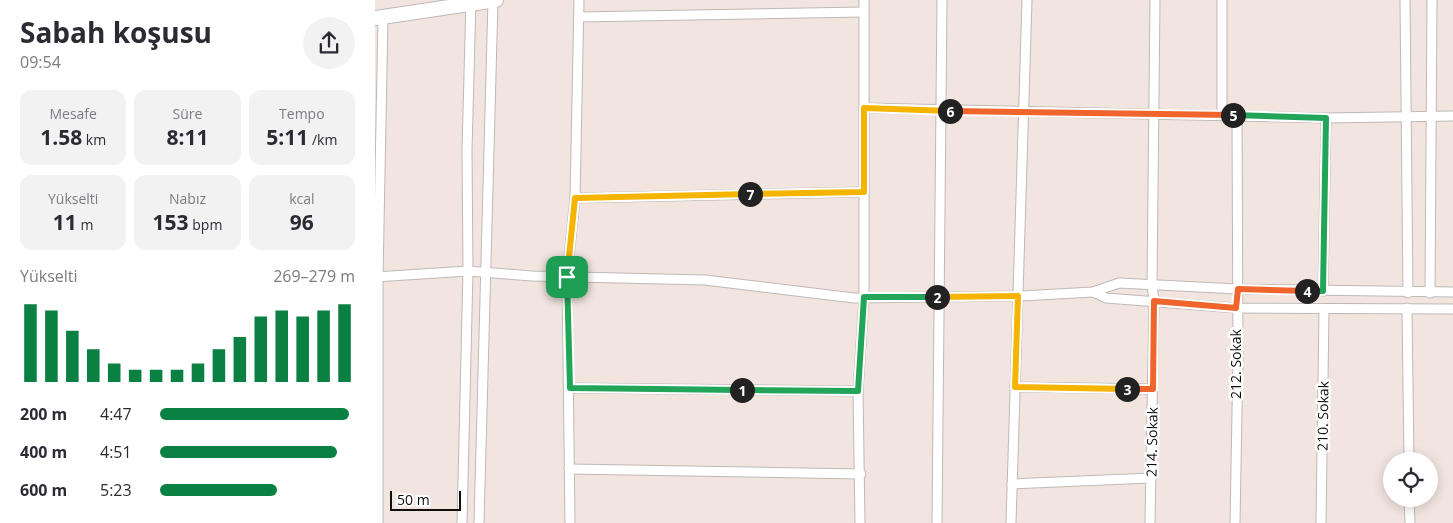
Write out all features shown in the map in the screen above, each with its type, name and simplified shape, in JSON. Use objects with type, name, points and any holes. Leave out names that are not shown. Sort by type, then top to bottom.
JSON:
[{"type":"main road","points":[[379,17],[494,0]]},
{"type":"street","points":[[479,523],[494,0]]},
{"type":"street","points":[[570,523],[570,388],[567,277],[575,198],[579,0]]},
{"type":"street","points":[[860,523],[861,474],[858,391],[864,297],[864,0]]},
{"type":"street","points":[[937,523],[942,0]]},
{"type":"street","points":[[1011,523],[1027,0]]},
{"type":"street","points":[[1152,285],[1155,0]]},
{"type":"street","points":[[1222,0],[1222,115]]},
{"type":"street","points":[[1405,0],[1408,293]]},
{"type":"street","points":[[1430,293],[1431,0]]},
{"type":"street","points":[[462,523],[468,271],[467,150],[472,2]]},
{"type":"street","points":[[579,17],[864,12]]},
{"type":"street","points":[[378,523],[379,17]]},
{"type":"street","points":[[864,108],[1326,118],[1453,116]]},
{"type":"street","name":"212. Sokak","points":[[1235,523],[1236,308],[1238,289],[1237,115]]},
{"type":"street","points":[[1323,291],[1326,118]]},
{"type":"street","points":[[575,198],[864,192]]},
{"type":"street","points":[[377,277],[468,271],[567,277],[705,280],[864,297],[1018,296],[1093,292],[1119,283],[1238,289],[1408,293],[1453,292]]},
{"type":"street","name":"214. Sokak","points":[[1150,523],[1154,301],[1152,285]]},
{"type":"street","points":[[1093,292],[1105,298],[1236,308],[1324,310],[1407,308],[1453,310]]},
{"type":"street","points":[[1407,308],[1409,452]]},
{"type":"street","name":"210. Sokak","points":[[1321,523],[1324,310]]},
{"type":"street","points":[[1015,387],[1153,389]]},
{"type":"street","points":[[570,388],[858,391]]},
{"type":"street","points":[[569,469],[861,474]]},
{"type":"street","points":[[1012,484],[1151,478]]},
{"type":"street","points":[[1409,507],[1409,523]]},
{"type":"shaded area","points":[[375,0],[1453,0],[1453,523],[375,523]]},
{"type":"route","points":[[864,108],[1326,118],[1323,291],[1238,289],[1236,308],[1154,301],[1153,389],[1015,387],[1018,296],[864,297],[858,391],[570,388],[567,277],[575,198],[864,192],[864,108]]}]
